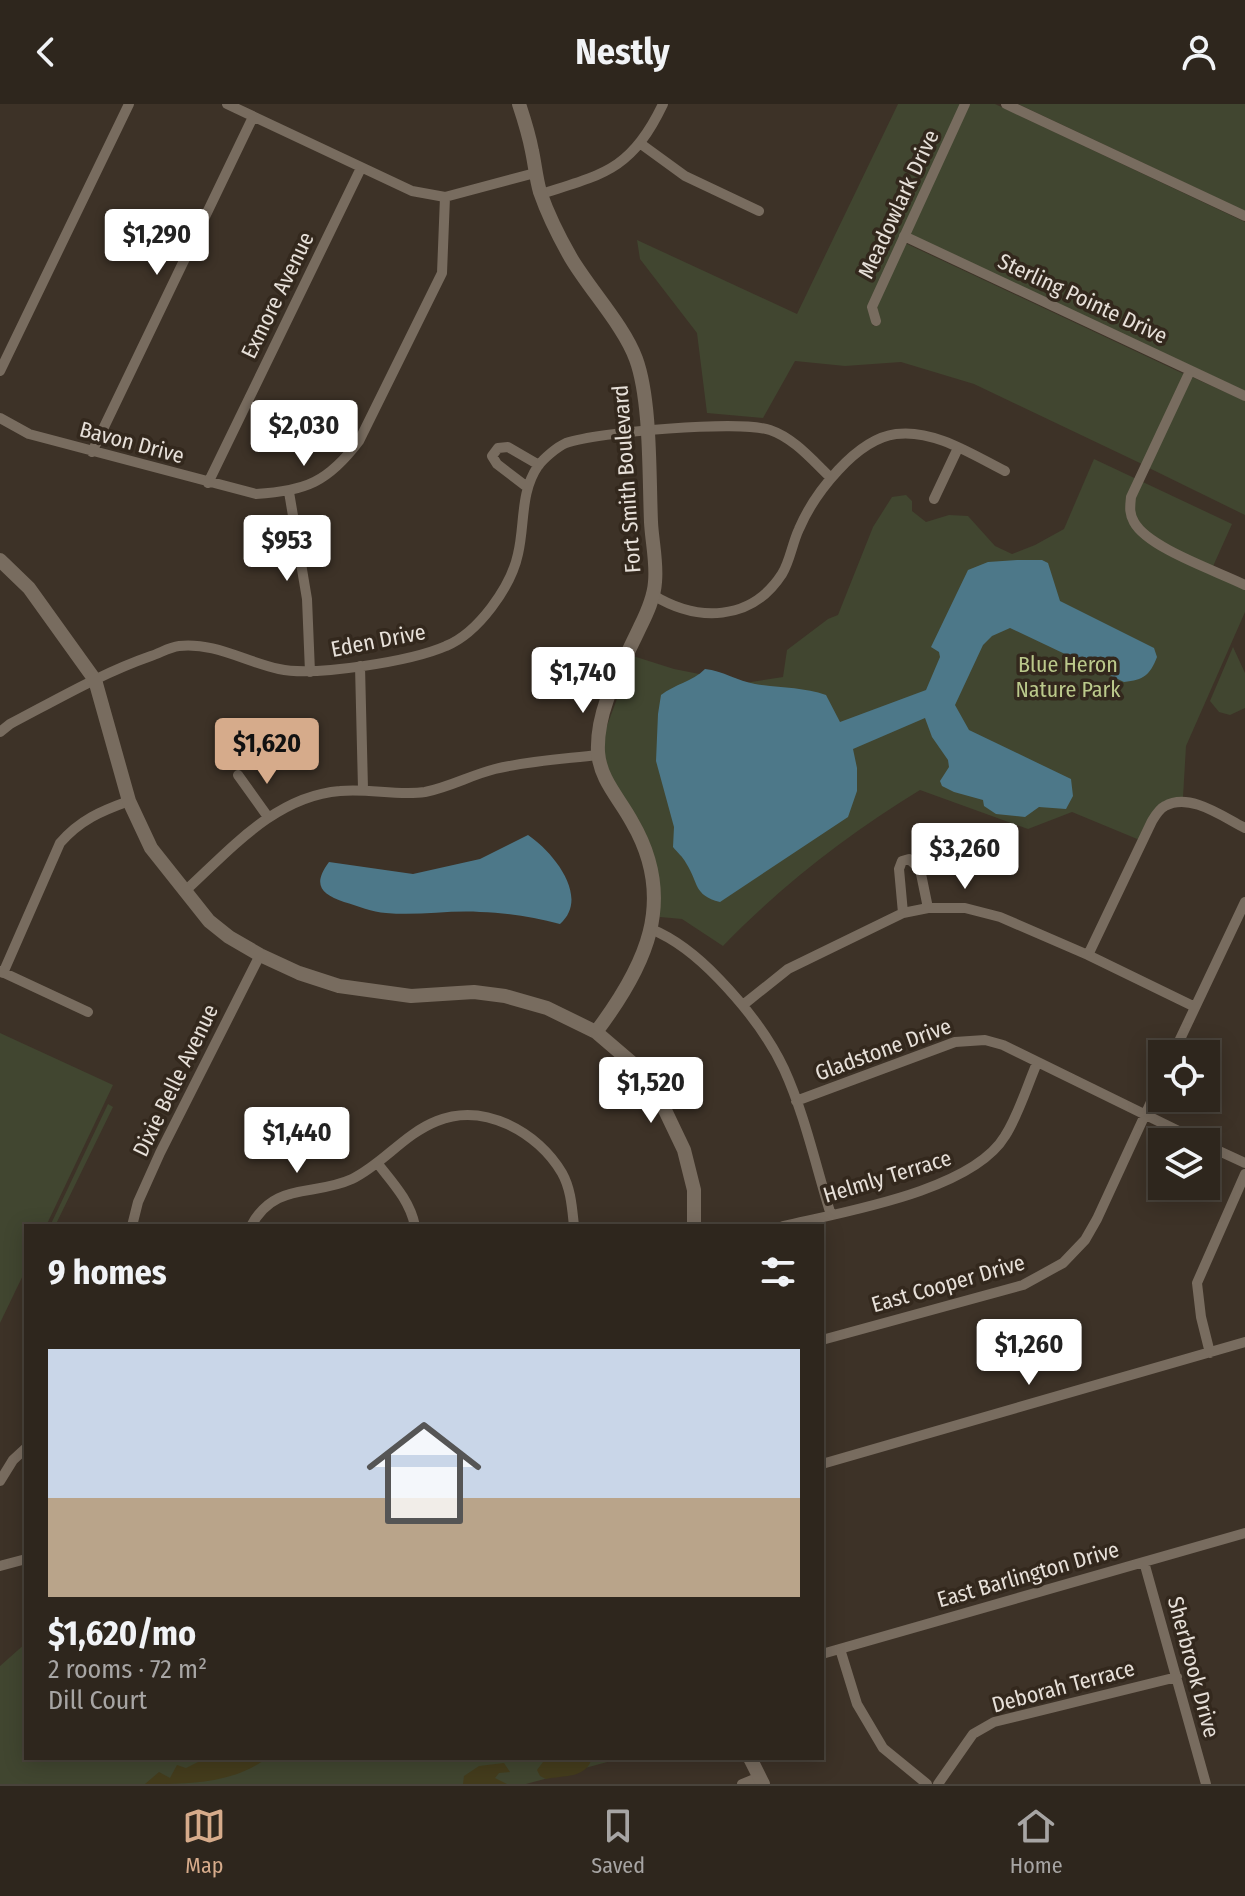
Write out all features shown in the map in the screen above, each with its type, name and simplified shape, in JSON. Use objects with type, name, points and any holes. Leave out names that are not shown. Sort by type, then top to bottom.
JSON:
[{"type":"street","points":[[0,371],[129,104]]},
{"type":"street","points":[[227,104],[412,191],[445,197],[535,173]]},
{"type":"street","name":"Fort Smith Boulevard","points":[[519,104],[541,194],[570,256],[635,357],[642,381],[647,432],[655,563],[653,595],[607,701],[599,728],[598,755],[608,786],[632,820],[647,853],[654,894],[651,929],[644,954],[630,984],[596,1032]]},
{"type":"street","points":[[541,194],[598,176],[626,158],[641,144],[663,104]]},
{"type":"street","name":"Meadowlark Drive","points":[[876,321],[872,307],[965,104]]},
{"type":"street","points":[[1006,104],[1245,216]]},
{"type":"street","points":[[92,452],[253,117]]},
{"type":"street","points":[[641,144],[685,176],[759,211]]},
{"type":"street","name":"Exmore Avenue","points":[[208,483],[361,168]]},
{"type":"street","name":"Bavon Drive","points":[[0,418],[29,434],[256,494],[289,492],[316,482],[340,466],[359,441],[442,273],[445,197]]},
{"type":"street","name":"Sterling Pointe Drive","points":[[904,236],[1245,396]]},
{"type":"street","points":[[1190,371],[1131,497],[1129,510],[1134,524],[1155,543],[1245,585]]},
{"type":"street","name":"Eden Drive","points":[[0,732],[115,669],[178,646],[206,647],[283,670],[310,672],[360,666],[447,646],[484,618],[518,556],[527,487],[539,465],[563,444],[647,432],[748,425],[772,430],[791,441],[831,478]]},
{"type":"street","points":[[653,595],[688,612],[715,614],[744,607],[765,594],[781,575],[809,508],[831,478],[877,440],[897,434],[921,435],[958,448],[1005,471]]},
{"type":"street","points":[[527,487],[497,464],[492,456],[498,448],[508,447],[539,465]]},
{"type":"street","points":[[934,499],[958,448]]},
{"type":"street","points":[[289,492],[307,599],[310,672]]},
{"type":"street","points":[[0,560],[29,588],[95,680],[129,801],[151,848],[209,921],[260,955],[299,973],[339,986],[411,996],[474,992],[505,996],[547,1008],[596,1032],[638,1068],[663,1106],[684,1150],[694,1190],[694,1224]]},
{"type":"street","points":[[360,666],[363,789]]},
{"type":"street","points":[[184,892],[268,817],[301,800],[335,791],[363,789],[421,793],[491,770],[598,755]]},
{"type":"street","points":[[238,775],[268,817]]},
{"type":"street","points":[[88,1012],[1,972],[60,843],[73,828],[96,812],[129,801]]},
{"type":"street","points":[[1088,955],[1152,821],[1163,807],[1196,804],[1245,828]]},
{"type":"street","points":[[903,913],[899,869],[902,861],[909,859],[920,869],[928,908]]},
{"type":"street","points":[[1180,1040],[1245,902]]},
{"type":"street","points":[[743,1005],[788,969],[903,913],[928,908],[965,908],[1000,917],[1195,1007]]},
{"type":"street","points":[[651,929],[671,937],[703,962],[743,1005],[768,1039],[796,1101],[831,1215]]},
{"type":"street","name":"Dixie Belle Avenue","points":[[132,1224],[138,1202],[160,1153],[260,955]]},
{"type":"street","name":"Gladstone Drive","points":[[796,1101],[955,1042],[985,1040],[1003,1045],[1172,1128]]},
{"type":"street","name":"Helmly Terrace","points":[[792,1224],[926,1189],[957,1178],[982,1162],[1005,1137],[1037,1063]]},
{"type":"street","name":"East Cooper Drive","points":[[824,1339],[1023,1285],[1063,1263],[1085,1240],[1097,1219],[1148,1108]]},
{"type":"street","points":[[253,1224],[266,1207],[283,1195],[337,1185],[378,1164],[419,1130],[451,1116],[489,1118],[518,1129],[549,1154],[567,1187],[574,1224]]},
{"type":"street","name":"Gladstone Drive","points":[[1220,1151],[1245,1163]]},
{"type":"street","points":[[378,1164],[403,1197],[415,1224]]},
{"type":"street","points":[[1210,1353],[1197,1283],[1245,1174]]},
{"type":"street","points":[[824,1463],[1245,1342]]},
{"type":"street","points":[[0,1481],[13,1460],[24,1450]]},
{"type":"street","name":"East Barlington Drive","points":[[824,1653],[1245,1533]]},
{"type":"street","points":[[0,1566],[24,1560]]},
{"type":"street","name":"Sherbrook Drive","points":[[1144,1562],[1206,1784]]},
{"type":"street","points":[[840,1649],[857,1704],[883,1748],[927,1784]]},
{"type":"street","name":"Deborah Terrace","points":[[938,1784],[973,1734],[994,1722],[1177,1677]]},
{"type":"street","points":[[742,1784],[761,1781],[751,1760]]},
{"type":"green space","points":[[898,104],[961,104],[868,306],[873,326],[881,323],[877,307],[905,243],[1184,374],[1142,464],[974,384],[901,362],[845,366],[795,361],[763,418],[707,413],[697,333],[640,259],[637,240],[797,314]]},
{"type":"green space","points":[[970,104],[995,104],[1245,222],[1245,391],[909,234]]},
{"type":"green space","points":[[1018,104],[1245,104],[1245,211]]},
{"type":"green space","points":[[1192,377],[1245,401],[1245,515],[1149,468]]},
{"type":"green space","name":"Blue Heron Nature Park","points":[[1094,459],[1232,524],[1210,573],[1245,590],[1245,612],[1186,746],[1183,797],[1160,806],[1142,841],[1072,812],[1028,829],[920,790],[867,824],[817,862],[768,902],[723,946],[682,919],[660,917],[660,890],[615,789],[602,739],[633,656],[674,669],[745,683],[783,677],[787,650],[838,615],[873,527],[892,497],[906,495],[912,501],[912,511],[926,522],[949,515],[968,516],[995,546],[1012,554],[1064,529]]},
{"type":"green space","points":[[1233,647],[1245,673],[1245,708],[1230,715],[1219,712],[1210,701]]},
{"type":"green space","points":[[0,1033],[113,1085],[47,1224],[24,1224],[24,1273],[0,1323]]},
{"type":"green space","points":[[108,1104],[113,1107],[56,1224],[51,1224]]},
{"type":"green space","points":[[24,1645],[24,1760],[615,1760],[526,1784],[0,1784],[0,1666]]},
{"type":"sand","points":[[202,1760],[264,1760],[225,1778],[194,1783],[145,1784],[159,1772],[170,1778],[177,1765],[186,1768]]},
{"type":"sand","points":[[544,1760],[591,1760],[585,1770],[567,1776],[546,1779],[537,1770]]},
{"type":"sand","points":[[504,1763],[510,1772],[499,1773],[495,1778],[507,1784],[463,1784],[464,1776],[479,1766]]},
{"type":"water","points":[[1042,560],[1048,563],[1060,601],[1154,648],[1157,657],[1145,676],[1124,682],[1010,628],[992,636],[983,645],[955,705],[969,730],[1071,779],[1073,796],[1066,809],[1039,807],[1025,817],[996,814],[984,806],[983,800],[942,786],[940,781],[949,767],[948,760],[932,737],[925,718],[853,749],[857,791],[848,817],[720,902],[705,896],[673,847],[674,827],[656,761],[661,695],[705,669],[755,684],[826,695],[840,722],[926,690],[940,657],[939,652],[931,647],[968,570],[988,562]]},
{"type":"water","points":[[528,835],[557,863],[570,888],[569,913],[560,924],[490,913],[381,912],[336,899],[325,892],[320,883],[329,862],[413,874],[480,859]]}]
